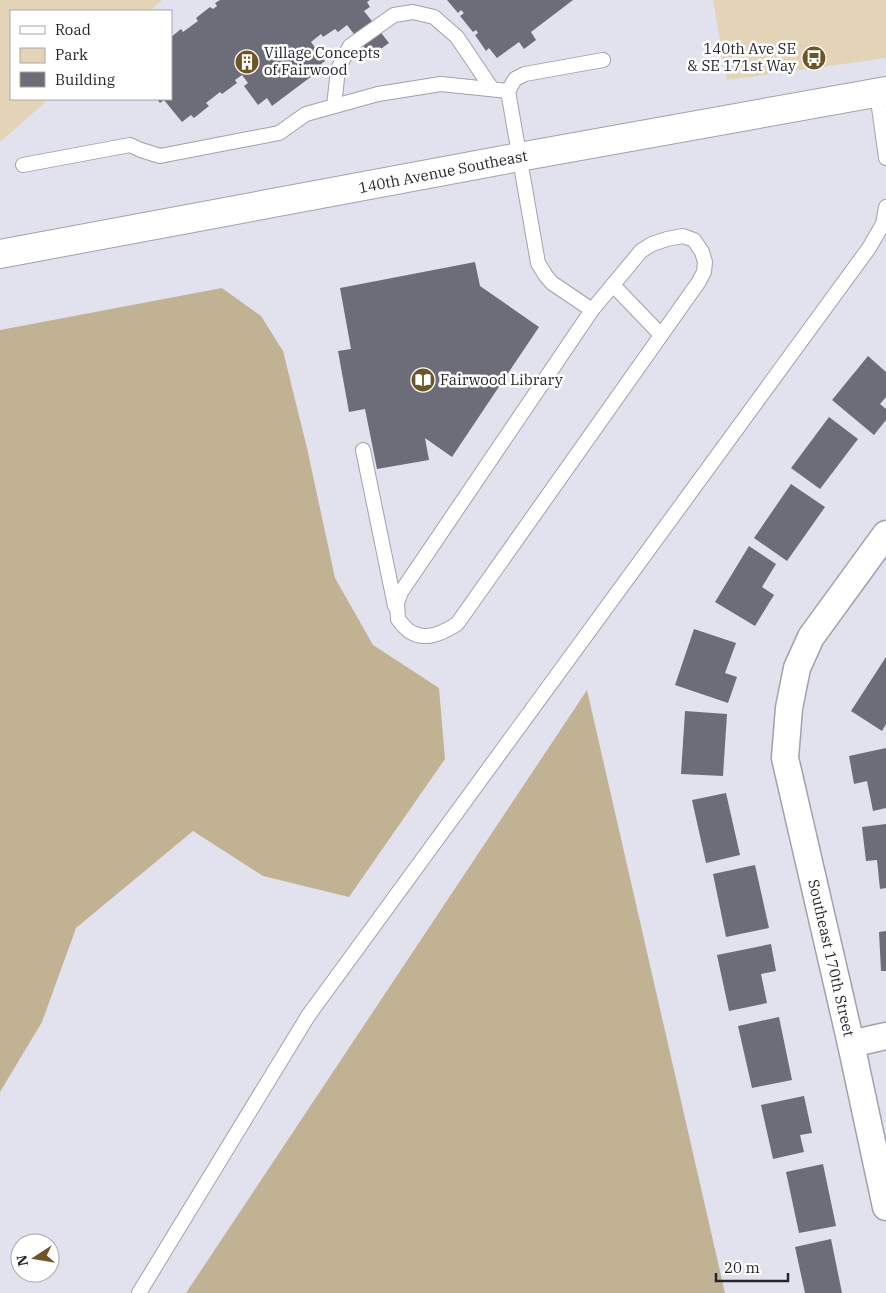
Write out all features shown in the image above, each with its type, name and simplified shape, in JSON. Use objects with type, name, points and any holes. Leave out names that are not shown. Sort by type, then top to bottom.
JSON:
[{"type":"main road","name":"140th Avenue Southeast","points":[[0,254],[882,92]]},
{"type":"street","name":"Southeast 170th Street","points":[[886,534],[811,637],[797,668],[789,708],[785,758],[851,1044],[886,1207]]},
{"type":"street","points":[[851,1044],[886,1036]]},
{"type":"lane","points":[[334,106],[338,69],[350,46],[394,14],[413,12],[434,18],[457,37],[492,89]]},
{"type":"lane","points":[[592,310],[552,283],[538,263],[508,90],[515,80],[525,74],[603,60]]},
{"type":"lane","points":[[23,165],[130,145],[160,156],[279,133],[306,114],[378,94],[441,84],[508,90]]},
{"type":"lane","points":[[882,92],[886,158]]},
{"type":"lane","points":[[139,1293],[308,1016],[869,248],[883,224],[886,207]]},
{"type":"lane","points":[[363,450],[398,619],[409,631],[423,636],[440,634],[457,624],[661,335],[704,272],[705,262],[702,252],[694,240],[683,236],[652,244],[641,251],[592,310],[401,592],[397,603],[398,619]]},
{"type":"lane","points":[[613,285],[661,335]]},
{"type":"green space","points":[[0,0],[162,0],[151,10],[10,10],[10,100],[48,100],[0,142]]},
{"type":"green space","points":[[713,0],[886,0],[886,58],[727,80]]},
{"type":"shaded area","points":[[222,288],[261,316],[283,351],[307,448],[335,578],[373,645],[439,688],[445,759],[349,897],[263,876],[193,831],[76,928],[42,1022],[0,1092],[0,330]]},
{"type":"shaded area","points":[[587,690],[725,1293],[186,1293]]},
{"type":"building","name":"Village Concepts of Fairwood","points":[[220,0],[370,0],[367,2],[370,7],[364,11],[389,43],[371,56],[347,25],[338,32],[335,29],[323,37],[321,34],[311,42],[325,61],[321,64],[324,67],[272,106],[267,98],[258,105],[244,86],[248,83],[242,75],[235,80],[237,83],[222,94],[220,92],[206,103],[209,106],[194,118],[191,115],[182,122],[164,100],[172,100],[172,36],[181,29],[183,32],[198,21],[196,18],[210,7],[213,9],[217,6],[215,3]]},
{"type":"building","points":[[447,0],[573,0],[531,32],[536,40],[524,49],[519,42],[497,58],[489,48],[486,51],[475,35],[478,33],[476,30],[473,32],[460,16],[464,13],[461,10],[458,13]]},
{"type":"building","name":"Fairwood Library","points":[[475,262],[480,286],[539,327],[452,457],[425,438],[429,460],[377,469],[365,409],[349,412],[338,351],[351,349],[340,288]]},
{"type":"building","points":[[868,356],[886,372],[886,397],[880,404],[886,409],[886,420],[874,435],[832,400]]},
{"type":"building","points":[[829,417],[858,439],[820,489],[791,468]]},
{"type":"building","points":[[791,484],[825,507],[787,561],[754,538]]},
{"type":"building","points":[[749,546],[776,564],[762,587],[774,595],[755,626],[715,602]]},
{"type":"building","points":[[694,629],[736,643],[725,673],[737,677],[728,703],[675,685]]},
{"type":"building","points":[[886,657],[886,724],[882,731],[851,711]]},
{"type":"building","points":[[685,711],[727,714],[723,776],[681,774]]},
{"type":"building","points":[[886,748],[886,808],[873,811],[867,781],[854,784],[849,756]]},
{"type":"building","points":[[726,793],[740,855],[706,863],[692,800]]},
{"type":"building","points":[[886,824],[886,888],[880,889],[877,860],[866,861],[862,827]]},
{"type":"building","points":[[755,865],[769,928],[726,937],[713,874]]},
{"type":"building","points":[[886,931],[886,971],[881,971],[879,932]]},
{"type":"building","points":[[771,944],[776,971],[761,974],[767,1003],[729,1011],[717,955]]},
{"type":"building","points":[[779,1017],[792,1080],[752,1088],[738,1026]]},
{"type":"building","points":[[804,1096],[812,1133],[800,1135],[804,1152],[773,1159],[761,1105]]},
{"type":"building","points":[[823,1164],[836,1226],[799,1233],[786,1172]]},
{"type":"building","points":[[831,1239],[842,1293],[805,1293],[795,1247]]},
{"type":"place","name":"140th Ave SE & SE 171st Way","points":[[814,58]]},
{"type":"place","name":"Village Concepts of Fairwood","points":[[247,62]]},
{"type":"place","name":"Fairwood Library","points":[[423,380]]}]
